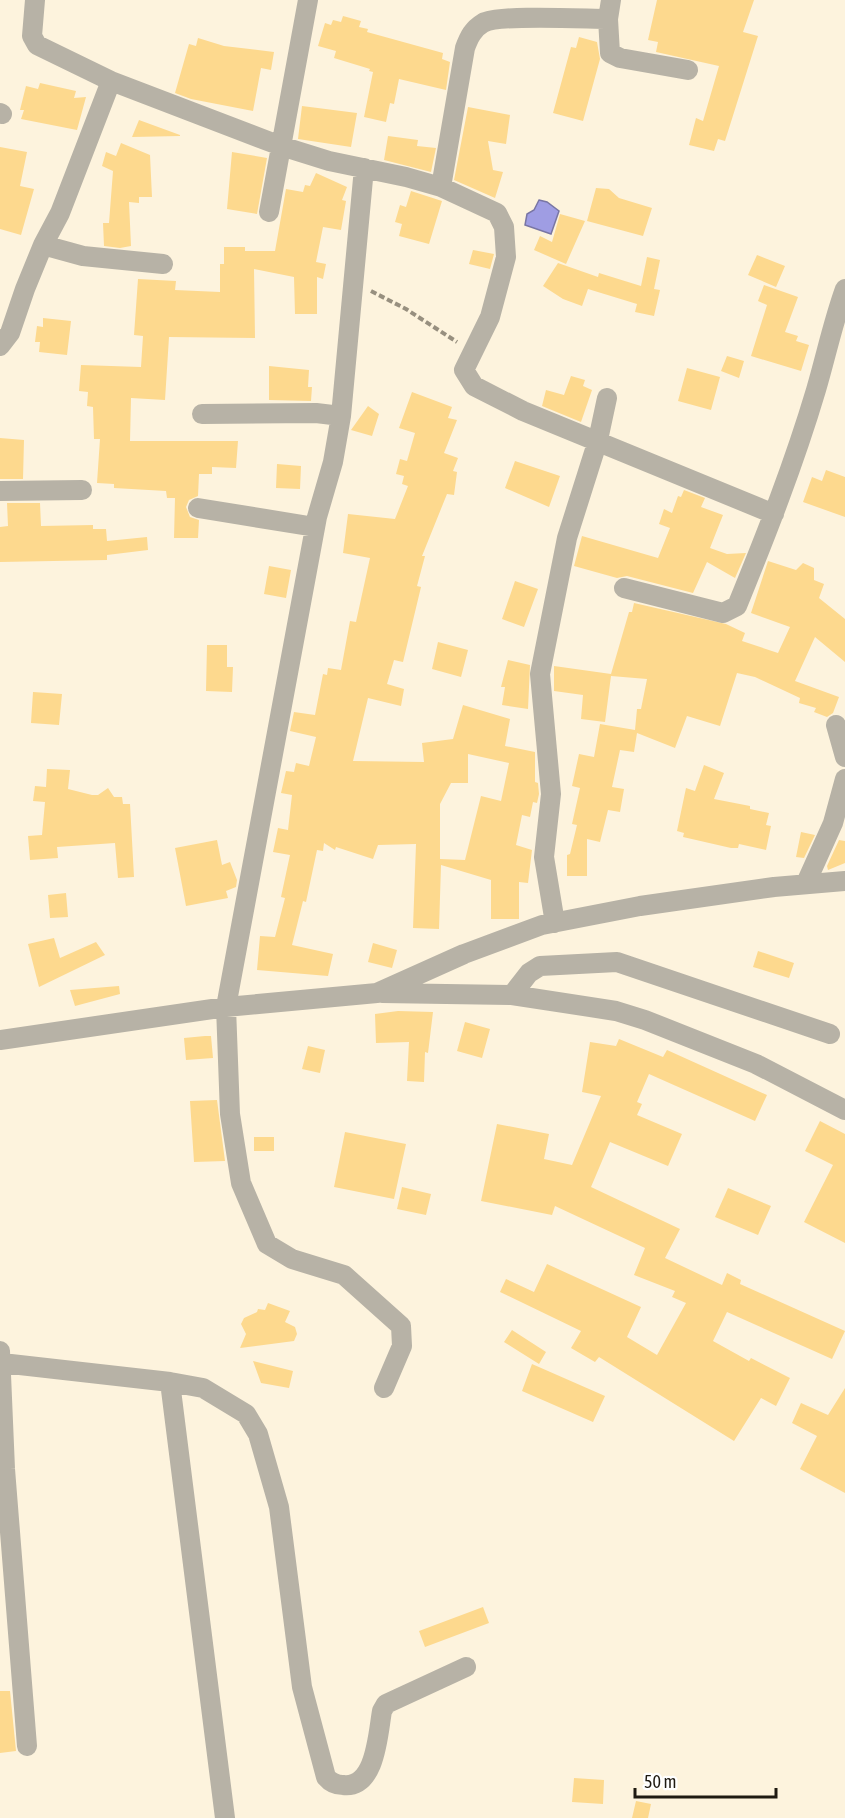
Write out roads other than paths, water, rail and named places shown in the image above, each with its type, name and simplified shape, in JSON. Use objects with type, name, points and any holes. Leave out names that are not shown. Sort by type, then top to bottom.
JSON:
[{"type":"street","points":[[35,0],[32,36],[37,45],[111,81],[281,146],[329,161],[441,188],[497,213],[506,239],[507,257],[490,317],[466,361],[464,370],[468,380],[483,392],[774,514]]},
{"type":"street","points":[[269,212],[308,0]]},
{"type":"street","points":[[441,188],[465,48],[470,35],[486,21],[551,17],[610,9],[610,50],[614,56],[688,70]]},
{"type":"street","points":[[0,346],[10,333],[43,245],[60,213],[111,81]]},
{"type":"street","points":[[364,168],[341,416],[333,462],[315,527],[226,1007],[230,1114],[241,1184],[262,1238],[275,1250],[292,1259],[344,1275],[401,1326],[402,1346],[384,1388]]},
{"type":"street","points":[[43,245],[83,256],[162,264]]},
{"type":"street","points":[[624,588],[723,613],[737,606],[774,514],[838,328],[845,289]]},
{"type":"street","points":[[555,923],[544,857],[551,794],[540,675],[567,538],[598,440],[607,398]]},
{"type":"street","points":[[202,414],[316,413],[341,416]]},
{"type":"street","points":[[0,491],[82,490]]},
{"type":"street","points":[[198,508],[315,527]]},
{"type":"street","points":[[836,725],[845,757]]},
{"type":"street","points":[[806,883],[833,824],[845,779]]},
{"type":"street","points":[[377,993],[464,954],[555,923],[640,906],[806,883],[845,881]]},
{"type":"street","points":[[512,995],[529,973],[540,966],[617,962],[830,1034]]},
{"type":"street","points":[[0,1040],[38,1032],[226,1007],[377,993],[512,995],[616,1011],[645,1020],[756,1064],[845,1109]]},
{"type":"street","points":[[27,1746],[3,1469],[1,1357],[203,1388],[222,1397],[246,1414],[258,1434],[279,1508],[302,1687],[326,1777],[331,1783],[349,1786],[358,1782],[365,1775],[372,1763],[382,1711],[386,1704],[466,1667]]},
{"type":"street","points":[[170,1382],[225,1818]]},
{"type":"water","points":[[539,200],[547,202],[559,211],[551,234],[525,225],[527,214],[534,210]]}]
